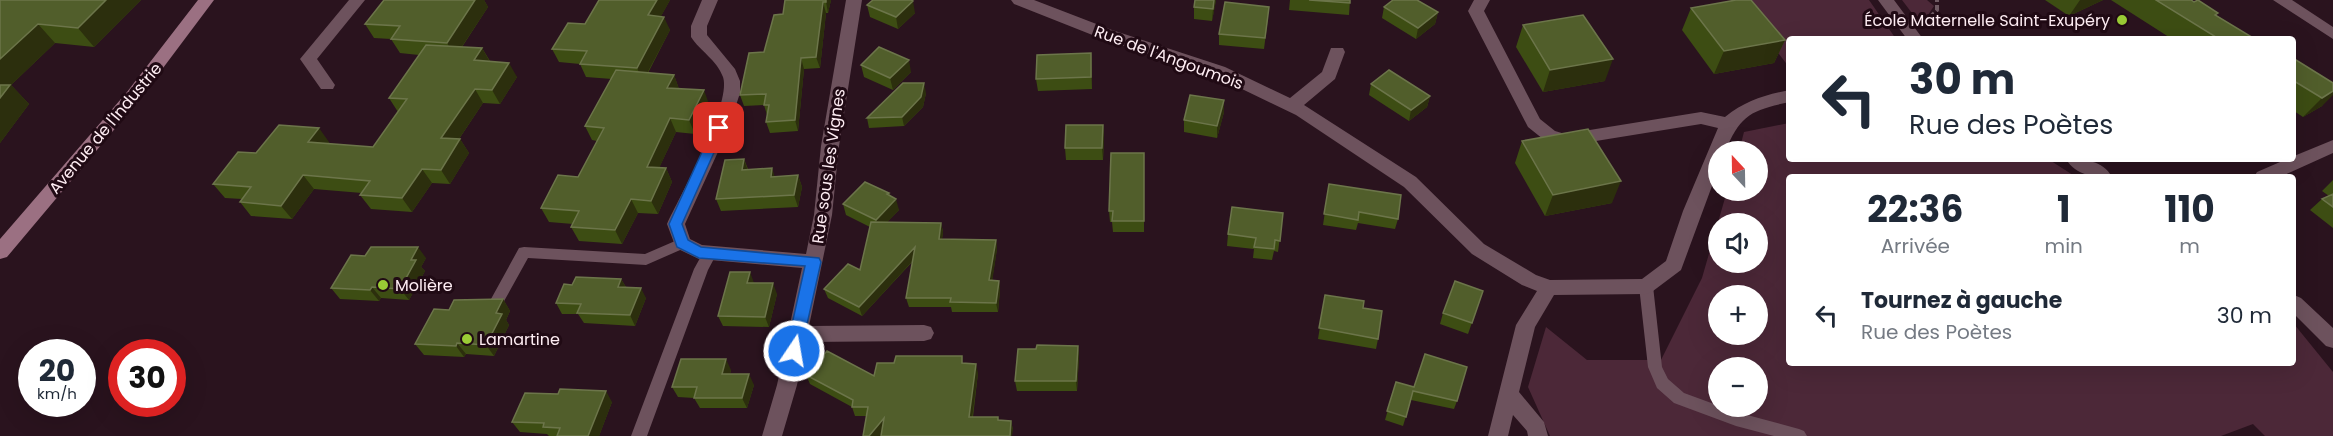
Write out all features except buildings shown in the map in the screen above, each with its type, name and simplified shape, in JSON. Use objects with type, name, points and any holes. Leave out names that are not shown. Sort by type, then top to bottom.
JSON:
[{"type":"street","name":"Avenue de l'Industrie","points":[[0,252],[133,96],[206,0]]},
{"type":"street","points":[[327,85],[308,59],[357,0]]},
{"type":"street","points":[[710,0],[699,26],[699,37],[722,62],[732,82],[728,109],[676,224],[682,243],[699,252],[814,262]]},
{"type":"street","name":"Rue sous les Vignes","points":[[772,436],[787,385],[823,215],[830,146],[854,0]]},
{"type":"street","name":"Rue de l'Angoumois","points":[[1019,0],[1106,34],[1219,71],[1292,106],[1410,182],[1478,249],[1529,280],[1549,288]]},
{"type":"street","points":[[1482,0],[1476,11],[1534,123],[1549,135],[1565,140],[1701,118],[1728,124]]},
{"type":"street","points":[[1886,0],[1911,33]]},
{"type":"street","points":[[2281,0],[2333,34]]},
{"type":"street","points":[[1292,106],[1329,75],[1337,52]]},
{"type":"street","points":[[1498,436],[1526,325],[1549,288],[1646,286],[1674,265],[1692,211],[1728,124],[1746,109],[1765,101],[1786,97]]},
{"type":"street","points":[[2270,174],[2333,146]]},
{"type":"street","points":[[2080,162],[2098,174]]},
{"type":"street","points":[[2296,305],[2333,340]]},
{"type":"street","points":[[797,334],[924,333]]},
{"type":"street","points":[[1509,395],[1537,428],[1538,436]]},
{"type":"lane","points":[[498,299],[524,252],[646,260],[682,243]]},
{"type":"lane","points":[[639,436],[701,268],[710,253]]},
{"type":"lane","points":[[1646,286],[1655,367],[1662,382],[1679,398],[1736,419],[1799,436]]},
{"type":"path","points":[[1911,33],[1927,23],[1937,10],[1936,0]]},
{"type":"shaded area","points":[[1737,0],[1869,0],[1894,36],[1786,36],[1786,63]]},
{"type":"shaded area","points":[[1902,0],[1927,0],[1934,6],[1926,18],[1918,21]]},
{"type":"shaded area","points":[[1786,124],[1786,162],[2053,162],[2071,174],[1786,174],[1786,366],[2296,366],[2296,326],[2333,372],[2333,436],[2265,436],[2253,424],[2221,436],[1550,436],[1528,387],[1546,327],[1587,360],[1661,360],[1702,278],[1708,257],[1708,273],[1768,273],[1768,213],[1721,213],[1724,201],[1768,201],[1768,141],[1742,141],[1744,132]]},
{"type":"place","name":"École Maternelle Saint-Exupéry","points":[[2122,20]]},
{"type":"place","name":"Molière","points":[[383,285]]},
{"type":"place","name":"Lamartine","points":[[467,339]]},
{"type":"route","points":[[719,128],[676,224],[682,243],[699,252],[814,262],[794,351]]}]
